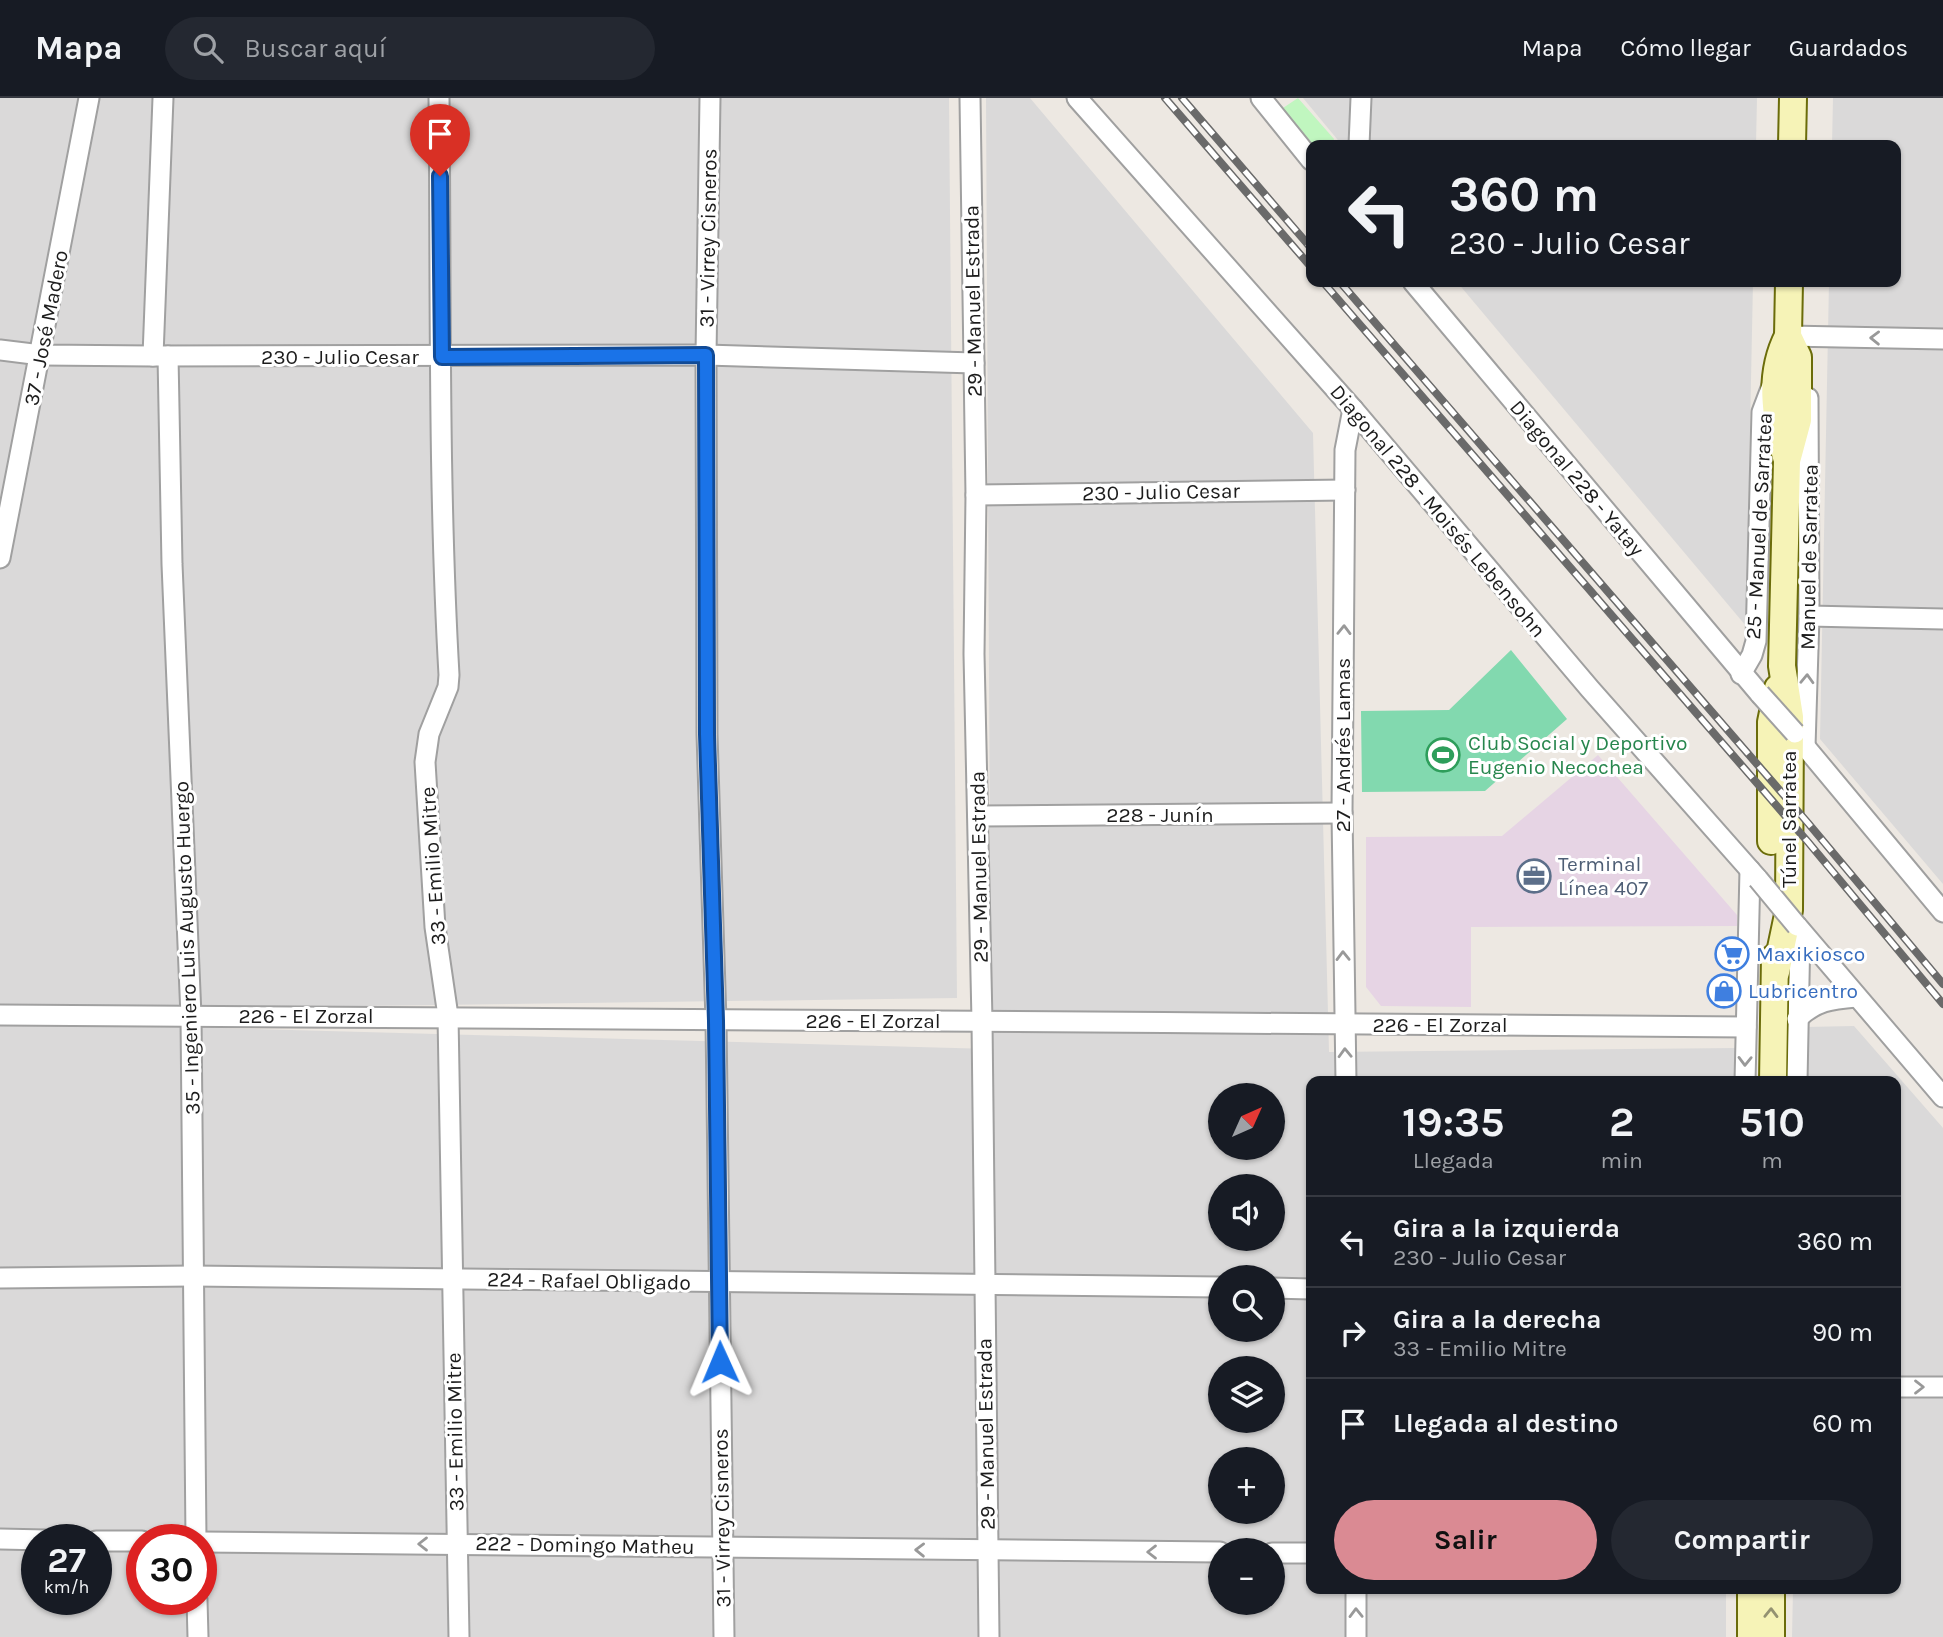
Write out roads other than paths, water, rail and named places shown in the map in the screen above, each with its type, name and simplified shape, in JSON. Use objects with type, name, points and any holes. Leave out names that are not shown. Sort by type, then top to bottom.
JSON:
[{"type":"main road","points":[[1792,140],[1793,98]]},
{"type":"main road","points":[[1788,336],[1790,287]]},
{"type":"main road","name":"25 - Manuel de Sarratea","points":[[1787,374],[1776,358],[1788,336]]},
{"type":"main road","name":"Manuel de Sarratea","points":[[1787,374],[1798,420],[1787,461]]},
{"type":"main road","name":"Túnel Sarratea","points":[[1773,1076],[1776,972],[1771,899],[1771,722],[1782,666],[1787,461]]},
{"type":"main road","points":[[1751,1594],[1751,1637]]},
{"type":"main road","points":[[1770,1637],[1771,1594]]},
{"type":"street","name":"37 - José Madero","points":[[0,558],[89,98]]},
{"type":"street","name":"35 - Ingeniero Luis Augusto Huergo","points":[[163,98],[160,356],[172,564],[191,1016],[196,1524]]},
{"type":"street","name":"33 - Emilio Mitre","points":[[439,98],[442,357],[440,431],[449,675],[448,687],[429,734],[425,762],[435,927],[448,1016],[459,1637]]},
{"type":"street","name":"31 - Virrey Cisneros","points":[[710,98],[706,355],[707,734],[716,1021],[724,1637]]},
{"type":"street","name":"29 - Manuel Estrada","points":[[970,98],[976,495],[974,654],[982,1021],[989,1637]]},
{"type":"street","name":"Diagonal 228 - Moisés Lebensohn","points":[[1077,98],[1353,409],[1590,689],[1754,874],[1943,1097]]},
{"type":"street","points":[[1261,98],[1306,154]]},
{"type":"street","points":[[1360,140],[1361,98]]},
{"type":"street","name":"Diagonal 228 - Yatay","points":[[1417,287],[1943,912]]},
{"type":"street","points":[[1788,336],[1943,340]]},
{"type":"street","name":"230 - Julio Cesar","points":[[0,350],[41,355],[706,355],[974,363]]},
{"type":"street","name":"25 - Manuel de Sarratea","points":[[1741,674],[1752,655],[1756,641],[1762,412],[1766,395],[1787,374]]},
{"type":"street","name":"Manuel de Sarratea","points":[[1787,374],[1807,389],[1811,417],[1809,616],[1800,740]]},
{"type":"street","name":"27 - Andrés Lamas","points":[[1346,1076],[1342,813],[1345,450],[1353,409]]},
{"type":"street","name":"230 - Julio Cesar","points":[[976,495],[1345,490]]},
{"type":"street","points":[[1809,616],[1943,619]]},
{"type":"street","name":"228 - Junín","points":[[978,816],[1342,813]]},
{"type":"street","points":[[1745,1076],[1754,874]]},
{"type":"street","points":[[1797,1076],[1798,928]]},
{"type":"street","points":[[1797,1019],[1811,1006],[1821,1002],[1856,997]]},
{"type":"street","name":"226 - El Zorzal","points":[[0,1015],[1746,1027]]},
{"type":"street","name":"224 - Rafael Obligado","points":[[0,1278],[193,1276],[983,1282],[1208,1287]]},
{"type":"street","points":[[1285,1288],[1306,1289]]},
{"type":"street","points":[[1901,1387],[1943,1387]]},
{"type":"street","points":[[0,1539],[21,1539]]},
{"type":"street","name":"222 - Domingo Matheu","points":[[217,1542],[1208,1552]]},
{"type":"street","points":[[1285,1553],[1306,1553]]},
{"type":"street","points":[[1356,1594],[1356,1637]]},
{"type":"street","points":[[197,1615],[198,1637]]},
{"type":"railway","points":[[1165,98],[1306,261]]},
{"type":"railway","points":[[1182,98],[1306,242]]},
{"type":"railway","points":[[1327,287],[1808,842],[1943,1004]]},
{"type":"railway","points":[[1344,287],[1808,823],[1943,984]]},
{"type":"place","name":"Club Social y Deportivo Eugenio Necochea","points":[[1443,755]]},
{"type":"place","name":"Terminal Línea 407","points":[[1534,876]]},
{"type":"place","name":"Maxikiosco","points":[[1732,954]]},
{"type":"place","name":"Lubricentro","points":[[1724,991]]}]
